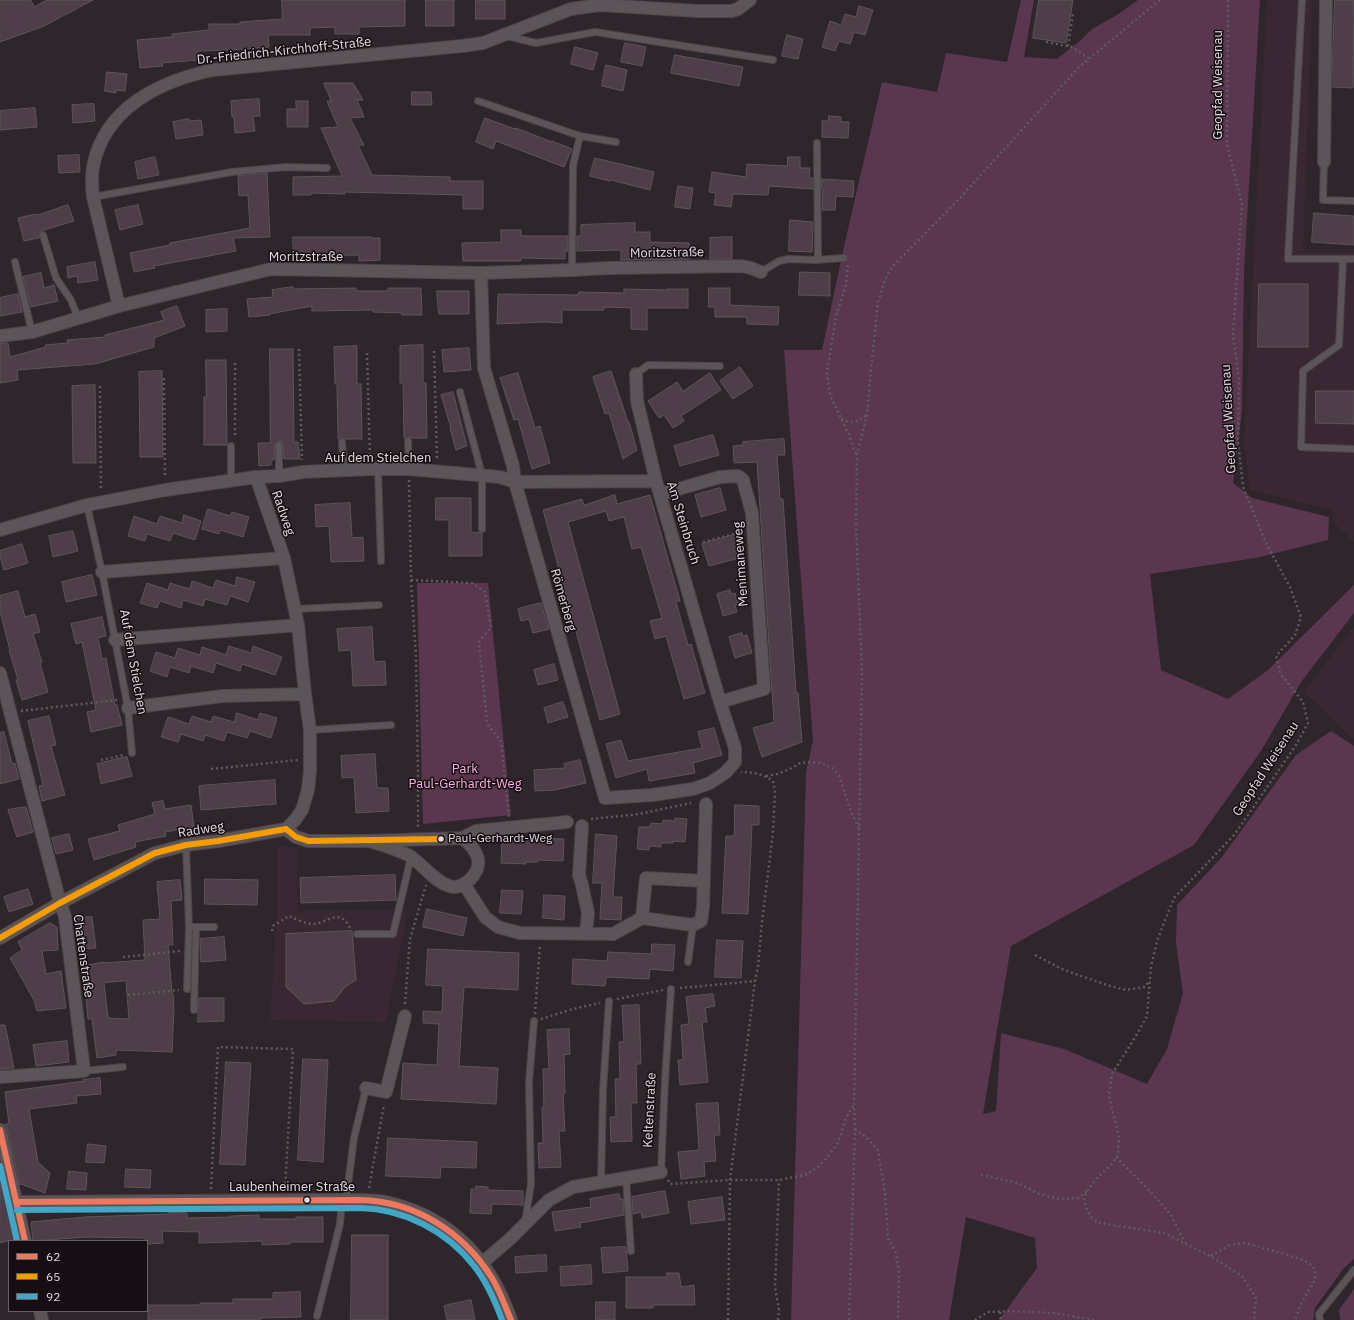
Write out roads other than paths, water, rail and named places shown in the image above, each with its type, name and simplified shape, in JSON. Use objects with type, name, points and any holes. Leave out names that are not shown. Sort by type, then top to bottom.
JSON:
[{"type":"street","name":"Dr.-Friedrich-Kirchhoff-Straße","points":[[119,306],[93,197],[92,174],[97,151],[104,136],[115,120],[130,105],[146,93],[179,79],[213,70],[482,43],[570,9],[630,3],[698,11],[732,11],[738,9],[750,0]]},
{"type":"street","points":[[1324,162],[1326,0]]},
{"type":"street","name":"Moritzstraße","points":[[0,336],[32,332],[119,306],[271,269],[481,273],[609,268],[741,266],[761,272]]},
{"type":"street","name":"Römerberg","points":[[481,273],[484,368],[513,466],[515,482],[606,798],[652,795],[693,788],[710,783],[737,767]]},
{"type":"street","name":"Am Steinbruch","points":[[636,374],[637,401],[656,480],[720,702],[735,748],[737,767]]},
{"type":"street","name":"Auf dem Stielchen","points":[[0,530],[87,505],[165,490],[303,472],[409,469],[500,477],[515,482],[656,480]]},
{"type":"street","name":"Menimaneweg","points":[[660,494],[720,477],[738,476],[742,478],[752,513],[764,690],[720,702]]},
{"type":"street","name":"Radweg","points":[[0,938],[60,903],[155,853],[186,845],[286,829],[302,810],[308,790],[310,730],[296,609],[284,558],[256,477]]},
{"type":"street","points":[[102,572],[284,558]]},
{"type":"street","points":[[115,640],[298,625]]},
{"type":"street","name":"Chattenstraße","points":[[0,673],[60,903],[65,917],[84,1071]]},
{"type":"street","points":[[127,703],[223,696],[305,694]]},
{"type":"street","points":[[464,884],[485,917],[498,928],[520,933],[613,934],[642,918],[693,925],[701,921],[704,881],[706,804]]},
{"type":"street","points":[[286,829],[296,837],[308,841],[418,840],[464,837],[476,831],[567,822]]},
{"type":"street","points":[[582,826],[579,874],[588,913],[586,933]]},
{"type":"street","points":[[369,841],[396,849],[410,857],[429,873],[449,886],[456,887],[471,879],[475,874],[479,863],[478,857],[474,850],[464,837]]},
{"type":"street","points":[[642,918],[646,878],[704,881]]},
{"type":"street","points":[[366,1088],[386,1092],[404,1016]]},
{"type":"street","points":[[0,1077],[84,1071]]},
{"type":"street","points":[[0,1130],[1,1144],[17,1202],[24,1240]]},
{"type":"street","points":[[482,1263],[524,1226],[549,1200],[573,1187],[661,1172]]},
{"type":"street","name":"Laubenheimer Straße","points":[[17,1202],[344,1200],[389,1202],[418,1211],[446,1227],[460,1239],[482,1263],[505,1301],[511,1320]]},
{"type":"lane","points":[[1302,0],[1288,259],[1354,259]]},
{"type":"lane","points":[[504,35],[536,43],[595,32],[773,60]]},
{"type":"lane","points":[[478,101],[580,136],[616,142]]},
{"type":"lane","points":[[572,270],[573,165],[580,136]]},
{"type":"lane","points":[[817,143],[818,260]]},
{"type":"lane","points":[[1324,162],[1323,200],[1354,201]]},
{"type":"lane","points":[[93,197],[232,172],[286,168],[327,168]]},
{"type":"lane","points":[[43,235],[56,278],[71,300],[78,318]]},
{"type":"lane","points":[[761,272],[779,261],[789,259],[818,260],[844,258]]},
{"type":"lane","points":[[1343,259],[1339,345],[1302,371],[1301,447],[1354,449]]},
{"type":"lane","points":[[15,262],[32,332]]},
{"type":"lane","name":"Am Steinbruch","points":[[636,374],[648,365],[720,366]]},
{"type":"lane","points":[[460,392],[482,475],[482,529]]},
{"type":"lane","points":[[408,441],[409,469]]},
{"type":"lane","points":[[342,442],[344,470]]},
{"type":"lane","points":[[279,444],[279,476]]},
{"type":"lane","points":[[231,446],[231,481]]},
{"type":"lane","points":[[374,469],[381,562]]},
{"type":"lane","name":"Auf dem Stielchen","points":[[87,505],[102,572],[127,703],[132,753]]},
{"type":"lane","points":[[296,609],[379,605]]},
{"type":"lane","points":[[310,730],[391,725]]},
{"type":"lane","points":[[186,845],[189,927],[187,989]]},
{"type":"lane","points":[[357,934],[393,934],[410,857]]},
{"type":"lane","points":[[688,962],[693,925]]},
{"type":"lane","points":[[189,927],[214,927]]},
{"type":"lane","points":[[194,1010],[196,927]]},
{"type":"lane","name":"Keltenstraße","points":[[661,1172],[671,989]]},
{"type":"lane","points":[[601,1182],[603,1090],[609,1001]]},
{"type":"lane","points":[[524,1226],[531,1184],[529,1082],[534,1021]]},
{"type":"lane","points":[[84,1071],[122,1067]]},
{"type":"lane","points":[[317,1316],[340,1224],[354,1138],[366,1088]]},
{"type":"lane","points":[[626,1178],[632,1251]]},
{"type":"lane","points":[[1320,1320],[1319,1314],[1350,1273],[1354,1270]]},
{"type":"place","name":"Paul-Gerhardt-Weg","points":[[441,839]]},
{"type":"park label","name":"Park Paul-Gerhardt-Weg","points":[[465,776]]}]
